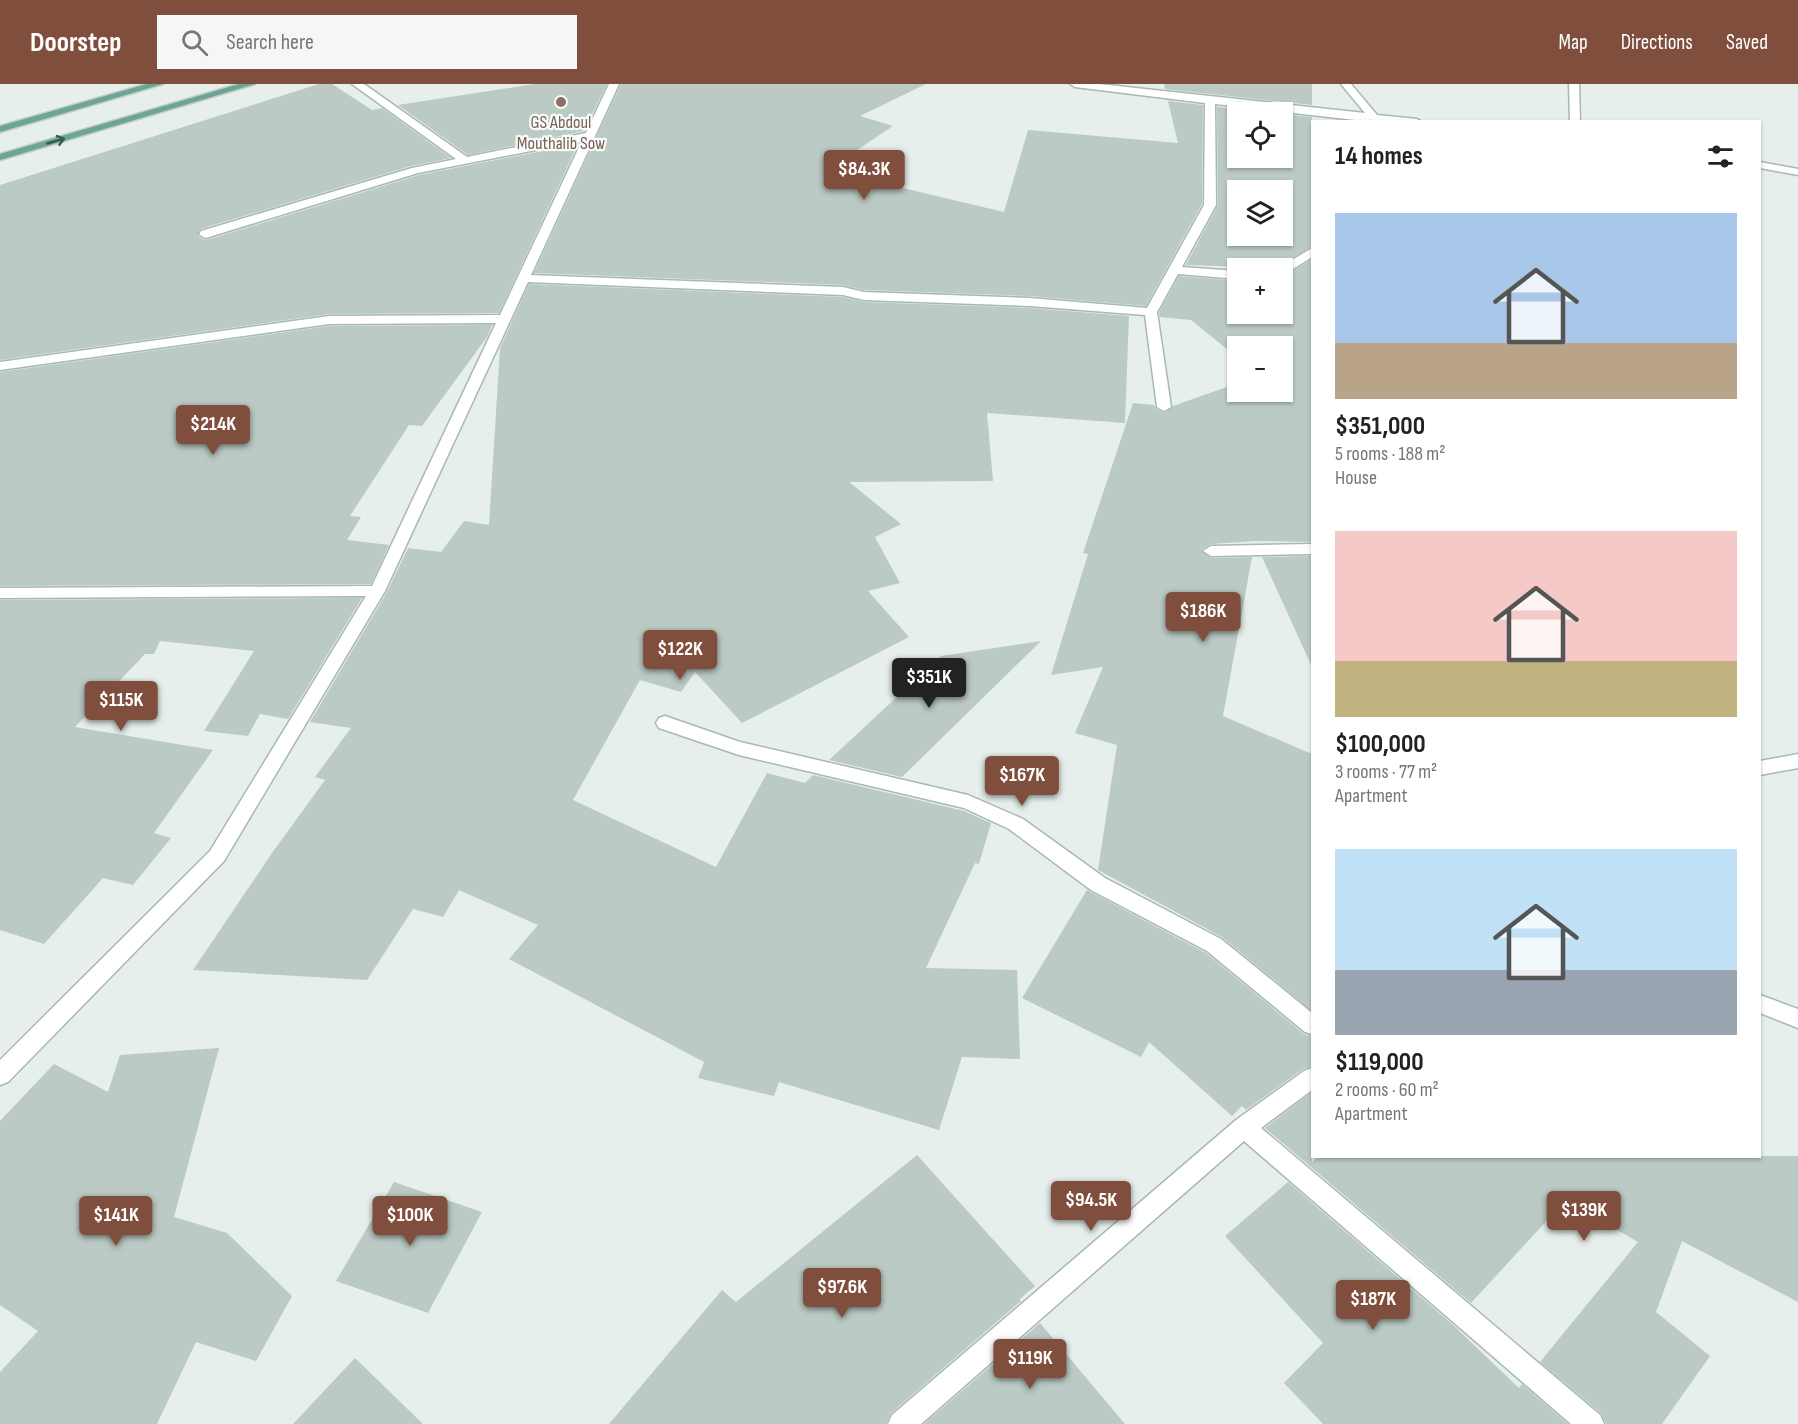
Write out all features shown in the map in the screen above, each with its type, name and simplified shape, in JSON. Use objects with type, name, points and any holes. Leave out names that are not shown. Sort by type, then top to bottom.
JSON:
[{"type":"main road","points":[[0,129],[158,84]]},
{"type":"main road","points":[[0,157],[250,84]]},
{"type":"street","points":[[357,84],[465,160]]},
{"type":"street","points":[[0,1075],[217,856],[377,591],[614,84]]},
{"type":"street","points":[[1075,84],[1210,102],[1298,108],[1376,119]]},
{"type":"street","points":[[1346,84],[1376,119]]},
{"type":"street","points":[[1574,84],[1575,120]]},
{"type":"street","points":[[1164,407],[1151,312],[1210,206],[1210,102]]},
{"type":"street","points":[[205,234],[416,170],[589,136]]},
{"type":"street","points":[[1761,165],[1798,171]]},
{"type":"street","points":[[1293,265],[1311,253]]},
{"type":"street","points":[[1174,270],[1227,274]]},
{"type":"street","points":[[523,278],[843,291],[864,296],[1030,302],[1151,312]]},
{"type":"street","points":[[0,366],[329,320],[503,320]]},
{"type":"street","points":[[1211,551],[1311,549]]},
{"type":"street","points":[[0,593],[377,591]]},
{"type":"street","points":[[665,723],[739,748],[968,802],[1016,824],[1098,884],[1214,945],[1311,1024]]},
{"type":"street","points":[[1761,768],[1798,761]]},
{"type":"street","points":[[1761,1004],[1798,1019]]},
{"type":"street","points":[[901,1424],[1244,1127],[1311,1079]]},
{"type":"street","points":[[1244,1127],[1591,1424]]},
{"type":"building","points":[[319,84],[332,84],[372,110],[382,108],[451,158],[411,166],[200,229],[198,236],[204,240],[210,239],[419,175],[578,144],[499,313],[329,314],[0,360],[0,185]]},
{"type":"building","points":[[535,84],[607,84],[584,131],[468,155],[398,105]]},
{"type":"building","points":[[621,84],[926,84],[860,116],[893,126],[827,170],[1004,212],[1028,130],[1178,143],[1168,101],[1203,105],[1202,204],[1146,306],[1030,296],[864,290],[843,285],[534,273]]},
{"type":"building","points":[[1164,84],[1312,84],[1312,105],[1293,102],[1165,89]]},
{"type":"building","points":[[1217,107],[1227,108],[1227,168],[1293,168],[1293,115],[1312,117],[1311,247],[1293,258],[1227,258],[1227,266],[1186,265],[1218,205]]},
{"type":"building","points":[[1311,260],[1311,542],[1255,541],[1211,544],[1201,550],[1211,558],[1252,557],[1223,716],[1311,754],[1311,1010],[1222,937],[1098,870],[1117,745],[1075,733],[1103,667],[1051,675],[1088,554],[1083,553],[1133,403],[1154,405],[1156,409],[1165,413],[1173,406],[1227,387],[1227,402],[1293,402],[1293,336],[1227,336],[1227,349],[1191,320],[1160,317],[1159,312],[1179,276],[1227,280],[1227,324],[1293,324],[1293,271]]},
{"type":"building","points":[[529,284],[843,297],[864,302],[1030,308],[1129,316],[1125,423],[987,413],[993,481],[849,482],[901,524],[875,537],[900,583],[868,591],[909,637],[742,723],[695,672],[681,692],[640,680],[573,800],[716,867],[767,773],[805,783],[813,775],[964,811],[991,823],[979,864],[975,863],[926,968],[1017,970],[1020,1059],[962,1057],[939,1130],[779,1082],[774,1096],[698,1078],[704,1062],[509,959],[538,925],[459,890],[443,917],[413,909],[367,980],[193,970],[272,853],[325,780],[315,777],[351,728],[310,722],[387,592],[408,548],[441,552],[464,521],[489,525],[500,348]]},
{"type":"building","points":[[492,325],[487,337],[422,426],[409,425],[350,516],[361,517],[347,540],[389,545],[371,584],[0,586],[0,372],[329,326]]},
{"type":"building","points":[[1311,556],[1311,665],[1262,557]]},
{"type":"building","points":[[362,598],[288,719],[260,714],[248,736],[204,731],[254,651],[160,641],[154,654],[145,654],[75,727],[213,750],[154,833],[171,838],[133,885],[103,878],[44,944],[0,930],[0,600]]},
{"type":"building","points":[[1041,641],[902,777],[829,760],[941,656]]},
{"type":"building","points":[[1087,890],[1206,953],[1304,1034],[1311,1036],[1311,1066],[1303,1069],[1246,1110],[1242,1106],[1232,1116],[1149,1042],[1141,1057],[1022,998]]},
{"type":"building","points":[[219,1048],[174,1217],[227,1233],[292,1296],[256,1361],[196,1342],[157,1424],[0,1424],[0,1372],[38,1331],[0,1305],[0,1121],[54,1064],[108,1092],[120,1055]]},
{"type":"building","points":[[1311,1093],[1312,1162],[1317,1158],[1761,1158],[1761,1156],[1798,1156],[1798,1302],[1682,1241],[1656,1312],[1710,1356],[1662,1424],[1606,1424],[1601,1413],[1540,1362],[1638,1242],[1566,1200],[1471,1303],[1265,1128]]},
{"type":"building","points":[[917,1155],[1035,1286],[1020,1299],[1021,1301],[891,1413],[886,1424],[609,1424],[722,1290],[736,1302]]},
{"type":"building","points":[[394,1182],[482,1212],[428,1313],[336,1281]]},
{"type":"building","points":[[1288,1182],[1452,1324],[1519,1388],[1522,1384],[1568,1424],[1323,1424],[1284,1383],[1323,1343],[1225,1236]]},
{"type":"building","points":[[1040,1323],[1125,1424],[924,1424]]},
{"type":"building","points":[[355,1358],[423,1424],[293,1424]]},
{"type":"place","name":"GS Abdoul Mouthalib Sow","points":[[561,102]]}]
